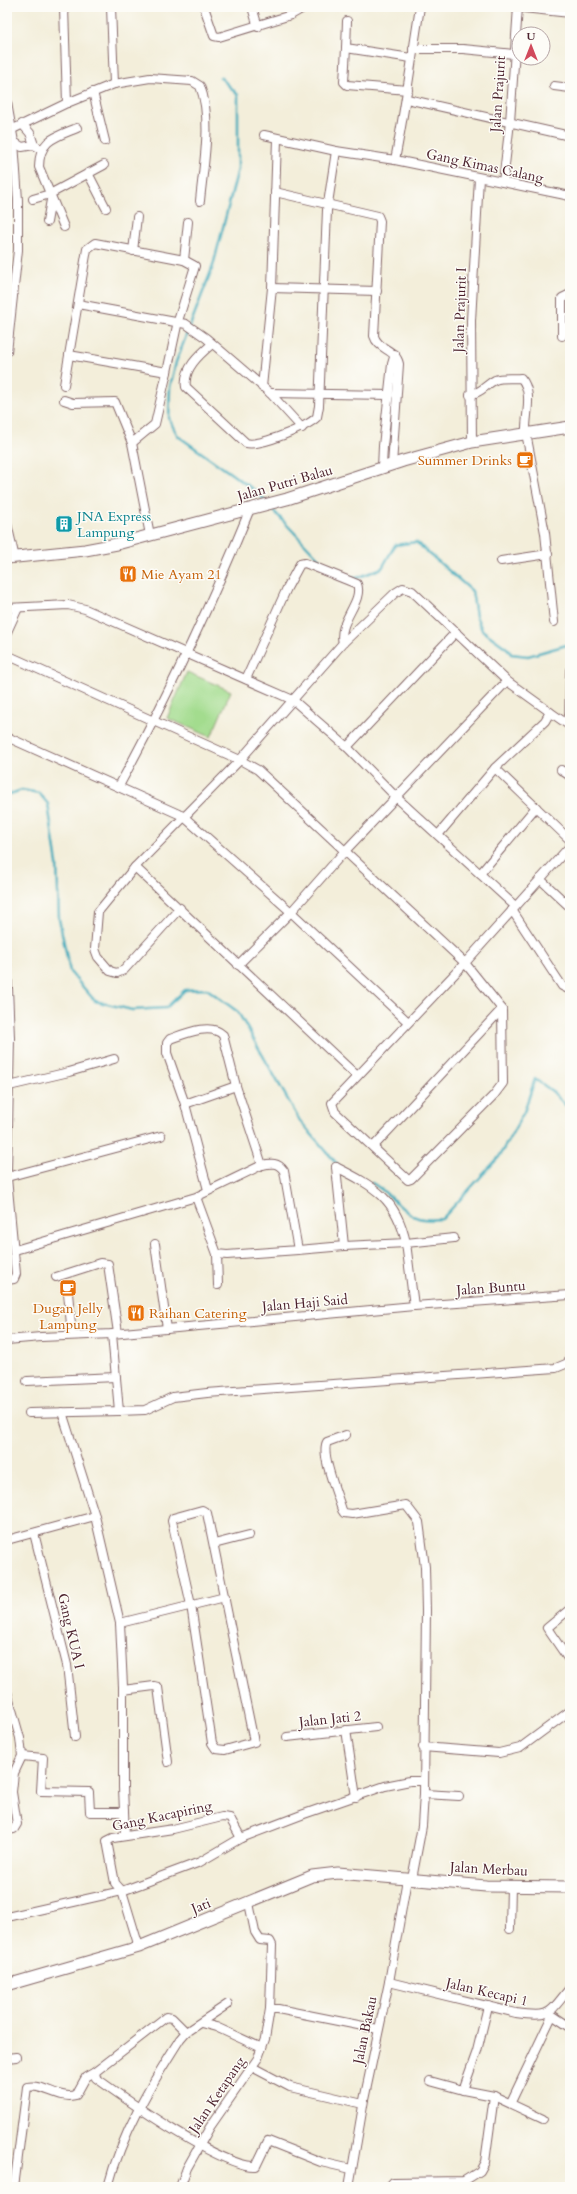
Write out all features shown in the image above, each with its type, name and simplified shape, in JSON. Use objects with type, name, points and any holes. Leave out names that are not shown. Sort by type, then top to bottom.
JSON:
[{"type":"street","points":[[64,7],[67,103]]},
{"type":"street","points":[[111,7],[114,84]]},
{"type":"street","points":[[204,7],[214,36],[219,37],[258,27],[297,9],[305,7]]},
{"type":"street","points":[[252,7],[258,27]]},
{"type":"street","points":[[395,160],[407,99],[411,58],[420,7]]},
{"type":"street","points":[[516,7],[570,13]]},
{"type":"street","name":"Jalan Prajurit","points":[[515,26],[516,7]]},
{"type":"street","points":[[347,21],[344,82],[347,85],[408,90]]},
{"type":"street","points":[[346,48],[411,58]]},
{"type":"street","points":[[413,49],[463,49],[511,54]]},
{"type":"street","name":"Jalan Prajurit","points":[[503,182],[510,122],[513,66]]},
{"type":"street","points":[[13,129],[67,103],[114,84],[150,78],[192,81],[200,86],[205,119],[200,201]]},
{"type":"street","points":[[554,86],[570,88]]},
{"type":"street","points":[[93,92],[105,141]]},
{"type":"street","points":[[407,99],[570,136]]},
{"type":"street","points":[[7,352],[8,331],[18,250],[18,200],[14,142],[8,106]]},
{"type":"street","points":[[22,124],[30,133],[38,147],[39,167],[64,227]]},
{"type":"street","points":[[14,142],[22,147],[38,147],[77,128]]},
{"type":"street","name":"Gang Kimas Calang","points":[[264,135],[336,151],[395,160],[503,182],[542,192],[570,196]]},
{"type":"street","points":[[262,387],[272,288],[278,138]]},
{"type":"street","points":[[212,344],[198,356],[185,376],[186,387],[200,402],[249,444],[302,428],[317,417],[329,204],[336,151]]},
{"type":"street","points":[[33,199],[51,197],[88,173],[104,165]]},
{"type":"street","points":[[88,173],[106,208]]},
{"type":"street","name":"Jalan Prajurit I","points":[[472,442],[470,395],[471,321],[479,178]]},
{"type":"street","points":[[275,192],[378,216],[380,221],[374,336],[380,345],[395,354],[399,364],[387,467]]},
{"type":"street","points":[[47,222],[51,197]]},
{"type":"street","points":[[133,251],[137,217]]},
{"type":"street","points":[[184,260],[188,222]]},
{"type":"street","points":[[64,385],[87,249],[89,246],[95,243],[184,260],[192,263],[195,268],[178,321],[156,424],[132,443]]},
{"type":"street","points":[[272,288],[377,291]]},
{"type":"street","points":[[562,336],[562,298],[570,294]]},
{"type":"street","points":[[78,304],[178,321],[186,324],[206,338],[270,393],[302,428]]},
{"type":"street","points":[[387,467],[383,446],[392,364],[395,354]]},
{"type":"street","points":[[69,355],[168,372]]},
{"type":"street","points":[[470,395],[485,389],[493,381],[500,379],[520,378],[525,383],[528,407],[525,421],[526,433],[548,554],[554,622]]},
{"type":"street","points":[[270,393],[319,392],[389,395]]},
{"type":"street","points":[[64,400],[73,403],[115,402],[132,443],[150,535]]},
{"type":"street","name":"Jalan Putri Balau","points":[[11,558],[85,550],[150,535],[265,505],[472,442],[570,427]]},
{"type":"street","points":[[119,786],[154,723],[187,654],[250,509]]},
{"type":"street","points":[[7,524],[11,558]]},
{"type":"street","points":[[501,561],[548,554]]},
{"type":"street","points":[[246,679],[287,588],[300,564],[305,562],[358,584],[358,593],[343,627],[341,636],[343,643]]},
{"type":"street","points":[[180,908],[124,970],[117,973],[110,971],[98,958],[95,949],[95,922],[98,912],[135,867],[183,816],[240,760],[343,643],[402,588],[412,590],[506,681],[569,726]]},
{"type":"street","points":[[7,608],[68,605],[85,608],[293,700],[347,747],[396,797],[438,834],[513,908],[562,986],[570,990]]},
{"type":"street","points":[[7,632],[18,608]]},
{"type":"street","points":[[347,747],[456,632]]},
{"type":"street","points":[[7,655],[154,723],[240,760],[258,770],[465,964],[502,1009],[503,1083],[494,1095],[410,1180],[407,1179],[334,1112],[332,1106],[334,1100],[465,964],[513,908],[570,846]]},
{"type":"street","points":[[569,726],[570,670]]},
{"type":"street","points":[[238,964],[291,912],[344,852],[506,681]]},
{"type":"street","points":[[438,834],[495,768],[545,720],[550,712]]},
{"type":"street","points":[[7,738],[119,786],[183,816],[291,912],[408,1022]]},
{"type":"street","points":[[495,768],[570,840]]},
{"type":"street","points":[[561,770],[570,776]]},
{"type":"street","points":[[480,874],[536,807]]},
{"type":"street","points":[[135,867],[357,1076]]},
{"type":"street","points":[[540,879],[570,907]]},
{"type":"street","points":[[7,962],[9,1086],[7,1171]]},
{"type":"street","points":[[372,1147],[502,1009]]},
{"type":"street","points":[[208,1190],[185,1104],[168,1054],[167,1043],[170,1039],[211,1029],[219,1031],[223,1035],[236,1086],[262,1165]]},
{"type":"street","points":[[9,1086],[69,1072],[114,1059]]},
{"type":"street","points":[[185,1104],[236,1086]]},
{"type":"street","points":[[7,1280],[14,1279],[16,1274],[15,1250],[7,1177],[161,1136]]},
{"type":"street","points":[[15,1250],[196,1197],[262,1165],[273,1163],[282,1167],[284,1171],[298,1250]]},
{"type":"street","points":[[344,1246],[336,1167],[378,1190],[396,1213],[406,1243],[414,1306]]},
{"type":"street","points":[[196,1197],[217,1254],[218,1285]]},
{"type":"street","points":[[217,1254],[227,1255],[406,1243],[454,1238]]},
{"type":"street","points":[[156,1244],[167,1329]]},
{"type":"street","points":[[56,1277],[100,1263],[108,1264],[115,1334],[119,1411]]},
{"type":"street","points":[[68,1293],[72,1336]]},
{"type":"street","name":"Jalan Buntu","points":[[414,1306],[570,1295]]},
{"type":"street","name":"Jalan Haji Said","points":[[7,1340],[115,1334],[414,1306]]},
{"type":"street","points":[[29,1413],[145,1410],[173,1397],[207,1393],[556,1368],[568,1363],[570,1356]]},
{"type":"street","points":[[27,1381],[116,1376]]},
{"type":"street","points":[[62,1412],[95,1516],[120,1623],[123,1690],[125,1836]]},
{"type":"street","name":"Jalan Bakau","points":[[346,1435],[327,1442],[325,1448],[326,1458],[344,1513],[352,1514],[402,1504],[411,1509],[419,1522],[425,1567],[426,1611],[423,1747],[424,1794],[422,1826],[378,2029],[363,2104],[349,2187]]},
{"type":"street","points":[[202,1510],[207,1513],[214,1544],[254,1742],[225,1750],[216,1749],[212,1743],[191,1605],[172,1521],[173,1518],[202,1510]]},
{"type":"street","points":[[7,1540],[95,1516]]},
{"type":"street","name":"Gang KUA I","points":[[34,1533],[67,1665],[75,1737]]},
{"type":"street","points":[[214,1544],[249,1535]]},
{"type":"street","points":[[120,1623],[225,1597]]},
{"type":"street","points":[[570,1609],[547,1628],[570,1661]]},
{"type":"street","points":[[123,1690],[154,1686],[158,1687],[168,1762]]},
{"type":"street","points":[[7,1692],[20,1738],[22,1756],[14,1773],[12,1792],[17,1824],[14,1829],[7,1830]]},
{"type":"street","points":[[423,1747],[499,1753],[520,1748],[570,1711]]},
{"type":"street","name":"Jalan Jati 2","points":[[287,1738],[376,1727]]},
{"type":"street","points":[[346,1730],[356,1797]]},
{"type":"street","name":"Gang Kacapiring","points":[[22,1756],[44,1758],[41,1791],[89,1792],[88,1809],[94,1813],[124,1812]]},
{"type":"street","points":[[7,1917],[122,1891],[200,1862],[241,1838],[304,1814],[399,1782],[423,1781]]},
{"type":"street","points":[[424,1794],[459,1796]]},
{"type":"street","name":"Gang Kacapiring","points":[[122,1891],[115,1884],[106,1843],[110,1839],[174,1829],[226,1817],[230,1818],[241,1838]]},
{"type":"street","name":"Jati","points":[[7,1985],[139,1947],[249,1903],[300,1879],[319,1874],[338,1873],[410,1879]]},
{"type":"street","name":"Jalan Merbau","points":[[410,1879],[486,1886],[570,1886]]},
{"type":"street","points":[[510,1929],[511,1886]]},
{"type":"street","points":[[122,1891],[139,1947]]},
{"type":"street","name":"Jalan Ketapang","points":[[180,2187],[187,2168],[199,2144],[252,2067],[262,2048],[269,2012],[272,1945],[270,1941],[260,1940],[255,1932],[249,1903]]},
{"type":"street","name":"Jalan Kecapi 1","points":[[389,1982],[488,2006],[537,2016],[550,2014]]},
{"type":"street","points":[[511,2102],[535,2055],[550,2014],[570,1988]]},
{"type":"street","points":[[108,2187],[119,2149],[138,2108],[175,2047],[186,2032],[228,2004]]},
{"type":"street","points":[[463,2090],[476,2051],[488,2006]]},
{"type":"street","points":[[269,2012],[286,2010],[378,2029]]},
{"type":"street","points":[[550,2014],[570,2027]]},
{"type":"street","points":[[14,2187],[27,2087],[33,2085],[71,2096],[79,2092],[86,2077],[166,2017],[172,2018],[186,2032]]},
{"type":"street","points":[[201,2023],[216,2027],[262,2048]]},
{"type":"street","points":[[7,2058],[16,2057]]},
{"type":"street","points":[[252,2067],[290,2087],[363,2104]]},
{"type":"street","points":[[94,2072],[96,2078],[138,2108],[199,2144],[229,2158],[253,2166],[258,2163],[268,2141],[321,2162],[352,2169]]},
{"type":"street","points":[[430,2081],[463,2090],[494,2096],[511,2102],[543,2119]]},
{"type":"street","points":[[389,2187],[393,2182],[464,2181],[480,2172],[485,2162],[494,2096]]},
{"type":"green space","points":[[187,672],[231,691],[211,737],[167,718]]},
{"type":"waterway","points":[[220,77],[238,95],[238,169],[213,266],[176,362],[170,387],[169,419],[178,436],[257,492],[266,502]]},
{"type":"waterway","points":[[270,507],[323,563],[349,577],[357,578],[382,568],[395,545],[416,542],[472,591],[476,616],[482,630],[508,649],[511,654],[528,656],[570,644]]},
{"type":"waterway","points":[[7,795],[22,790],[39,793],[48,804],[57,864],[59,919],[70,972],[95,1001],[132,1010],[166,1008],[185,990],[207,989],[238,1012],[300,1121],[338,1165]]},
{"type":"waterway","points":[[372,1183],[385,1192],[403,1209],[416,1217],[425,1219],[442,1219],[499,1157],[524,1112],[535,1079],[552,1091],[570,1110]]},
{"type":"place","name":"Summer Drinks","points":[[525,460]]},
{"type":"place","name":"JNA Express Lampung","points":[[64,524]]},
{"type":"place","name":"Mie Ayam 21","points":[[128,574]]},
{"type":"place","name":"Dugan Jelly Lampung","points":[[68,1288]]},
{"type":"place","name":"Raihan Catering","points":[[136,1313]]}]
